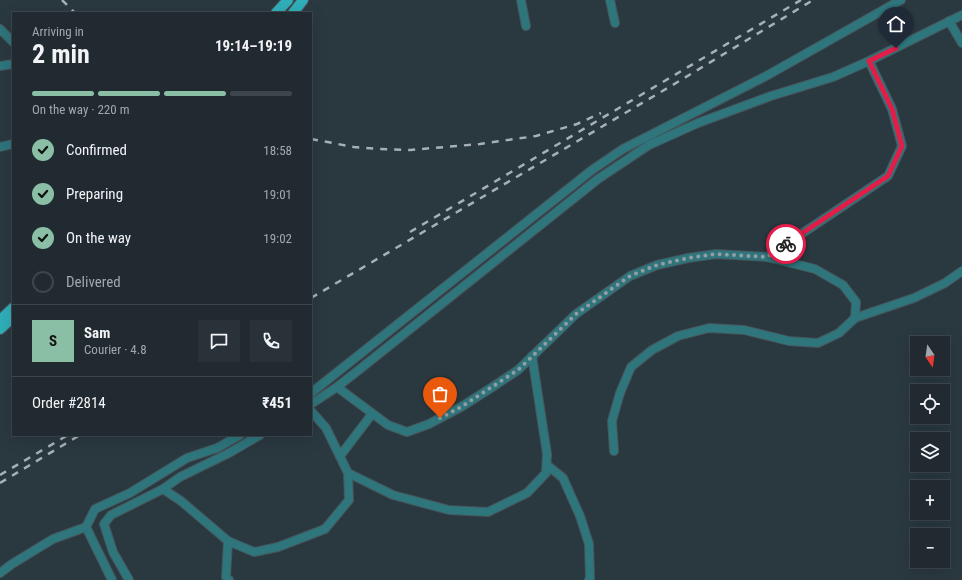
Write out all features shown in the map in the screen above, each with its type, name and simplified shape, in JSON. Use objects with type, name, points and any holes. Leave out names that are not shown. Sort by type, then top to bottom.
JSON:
[{"type":"main road","points":[[277,12],[288,0]]},
{"type":"main road","points":[[294,12],[303,0]]},
{"type":"main road","points":[[0,320],[12,309]]},
{"type":"main road","points":[[0,330],[12,318]]},
{"type":"street","points":[[521,0],[526,26]]},
{"type":"street","points":[[610,0],[615,23]]},
{"type":"street","points":[[312,392],[586,175],[623,149],[768,75],[900,0]]},
{"type":"street","points":[[312,403],[337,387],[598,179],[649,145],[698,123],[770,96],[833,77],[962,15]]},
{"type":"street","points":[[949,21],[962,43]]},
{"type":"street","points":[[0,29],[12,41]]},
{"type":"street","points":[[767,257],[888,176],[902,146],[892,109],[869,61]]},
{"type":"street","points":[[0,66],[12,64]]},
{"type":"street","points":[[0,147],[12,144]]},
{"type":"street","points":[[337,387],[388,425],[407,432],[429,424],[461,407],[518,370],[576,314],[630,276],[657,265],[716,254],[767,257],[816,269],[843,285],[856,302],[854,318]]},
{"type":"street","points":[[614,451],[612,421],[620,393],[631,367],[658,347],[678,336],[709,328],[744,330],[789,341],[818,343],[839,333],[854,318],[914,298],[945,283],[962,271]]},
{"type":"street","points":[[348,473],[394,495],[449,510],[488,512],[527,493],[546,473],[547,465],[544,428],[532,356]]},
{"type":"street","points":[[163,489],[180,501],[228,541],[254,552],[278,547],[325,529],[349,500],[348,473],[326,428],[312,412]]},
{"type":"street","points":[[340,456],[372,414]]},
{"type":"street","points":[[0,573],[52,539],[86,528],[95,509],[130,493],[187,458],[217,448],[238,436]]},
{"type":"street","points":[[129,580],[113,552],[104,524],[111,515],[163,489],[180,478],[230,453],[258,436]]},
{"type":"street","points":[[547,465],[563,478],[580,516],[589,544],[589,580]]},
{"type":"street","points":[[86,528],[112,580]]},
{"type":"street","points":[[225,579],[228,541]]},
{"type":"railway","points":[[62,0],[74,12]]},
{"type":"railway","points":[[410,232],[801,0]]},
{"type":"railway","points":[[312,297],[671,86],[813,0]]},
{"type":"railway","points":[[312,139],[354,147],[410,150],[480,144],[536,136],[577,124],[601,113]]},
{"type":"railway","points":[[0,475],[66,436]]},
{"type":"railway","points":[[0,483],[78,436]]},
{"type":"way so far","points":[[440,418],[492,388],[518,370],[576,314],[630,276],[657,265],[716,254],[767,257],[786,244]]},
{"type":"route","points":[[786,244],[888,176],[902,146],[892,109],[869,61],[896,48]]}]
